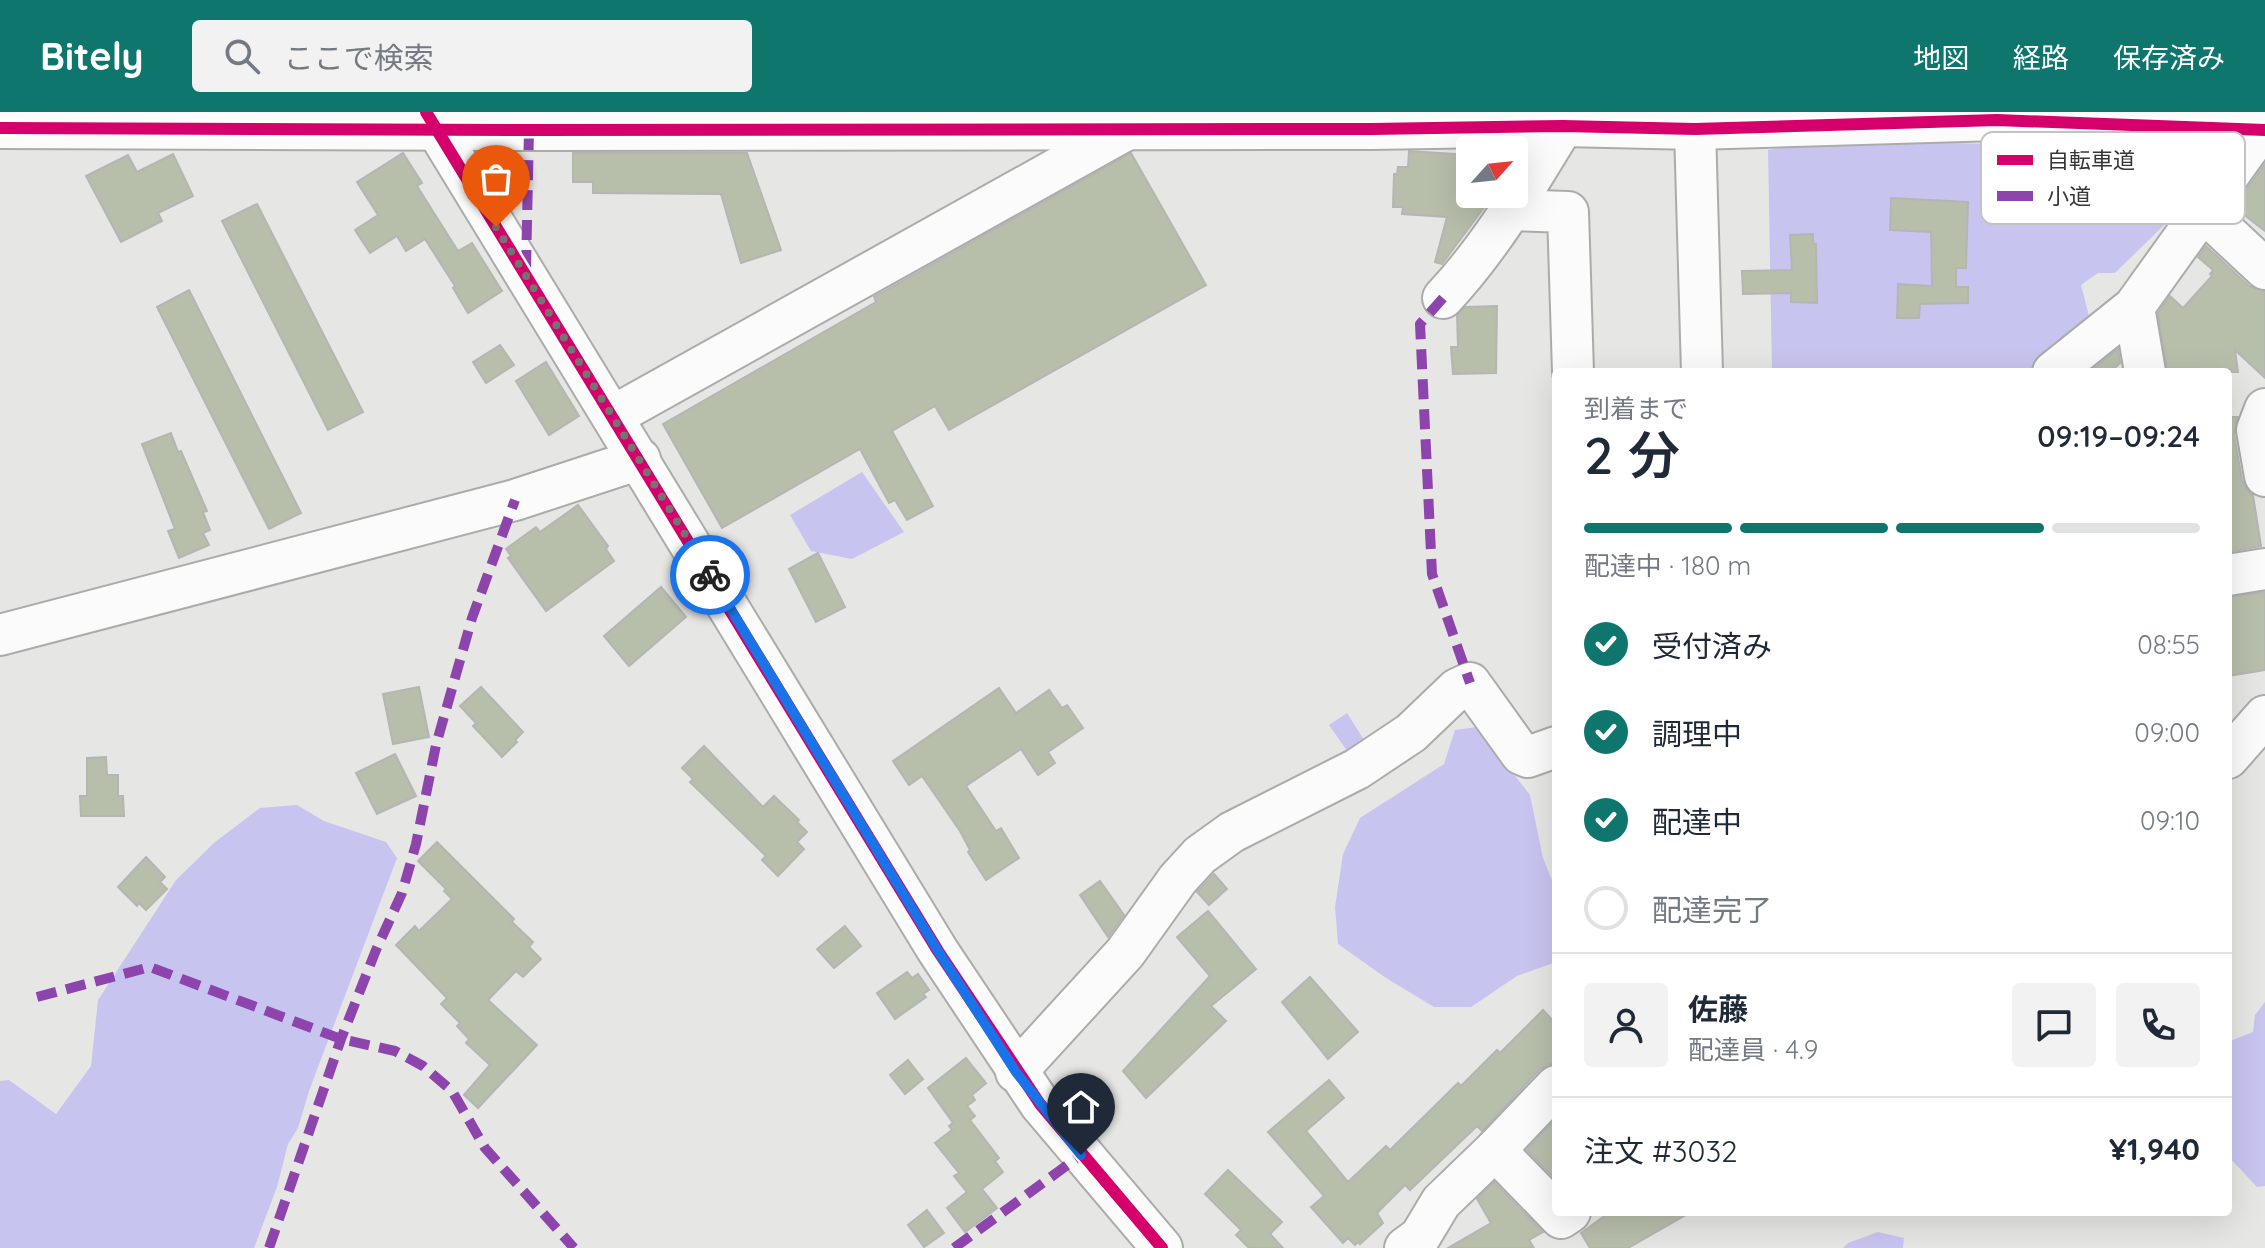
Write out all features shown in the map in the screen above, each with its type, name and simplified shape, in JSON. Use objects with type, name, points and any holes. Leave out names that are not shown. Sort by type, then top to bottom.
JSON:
[{"type":"street","points":[[0,128],[431,121],[1130,128],[1371,120],[1695,129],[1997,120],[2263,130]]},
{"type":"street","points":[[431,121],[938,951],[1016,1072],[1081,1155],[1162,1248]]},
{"type":"street","points":[[1443,298],[1463,277],[1510,210],[1563,126]]},
{"type":"street","points":[[613,416],[1130,128]]},
{"type":"street","points":[[1694,367],[1695,129]]},
{"type":"street","points":[[2245,155],[2263,130]]},
{"type":"street","points":[[1510,210],[1568,212],[1573,368]]},
{"type":"street","points":[[2058,368],[2134,307],[2195,224]]},
{"type":"street","points":[[2217,224],[2265,269]]},
{"type":"street","points":[[2134,307],[2144,368]]},
{"type":"street","points":[[2265,409],[2257,430],[2265,476]]},
{"type":"street","points":[[0,635],[515,500],[640,459]]},
{"type":"street","points":[[2232,574],[2265,569]]},
{"type":"street","points":[[1016,1072],[1125,953],[1178,879],[1200,855],[1232,832],[1357,769],[1411,733],[1457,689],[1470,683],[1521,754],[1528,757],[1552,748]]},
{"type":"street","points":[[2232,753],[2265,716]]},
{"type":"street","points":[[1405,1248],[1420,1237],[1441,1202],[1552,1090]]},
{"type":"street","points":[[1495,1150],[1552,1209]]},
{"type":"shaded area","points":[[1824,141],[1981,144],[1981,224],[2165,224],[2115,273],[2098,273],[2081,285],[2090,320],[2034,368],[1772,368],[1768,150]]},
{"type":"shaded area","points":[[862,472],[904,532],[852,559],[811,551],[790,515]]},
{"type":"shaded area","points":[[1347,713],[1371,751],[1355,762],[1329,725]]},
{"type":"shaded area","points":[[1477,727],[1530,795],[1543,858],[1552,880],[1552,963],[1517,976],[1471,1007],[1434,1007],[1338,944],[1335,907],[1343,854],[1360,818],[1444,764],[1455,730]]},
{"type":"shaded area","points":[[297,805],[324,821],[386,842],[397,858],[309,1091],[298,1128],[288,1144],[277,1187],[254,1248],[0,1248],[0,1081],[9,1080],[56,1114],[91,1066],[98,1000],[176,880],[215,842],[260,808]]},
{"type":"shaded area","points":[[2265,1002],[2265,1186],[2257,1187],[2232,1160],[2232,1040],[2253,1032],[2255,1015]]},
{"type":"shaded area","points":[[1878,1232],[1904,1238],[1903,1248],[1843,1248],[1848,1243]]},
{"type":"building","points":[[1409,151],[1456,154],[1456,208],[1484,208],[1442,264],[1435,262],[1447,217],[1402,214],[1403,207],[1393,207],[1394,174],[1397,174],[1398,167],[1408,167]]},
{"type":"building","points":[[403,153],[422,183],[417,186],[458,251],[472,243],[502,291],[468,313],[425,239],[406,251],[397,236],[370,253],[355,230],[378,215],[357,182]]},
{"type":"building","points":[[573,153],[747,153],[781,250],[741,263],[721,194],[593,193],[593,182],[573,182]]},
{"type":"building","points":[[1131,153],[1206,285],[949,430],[935,406],[892,431],[933,506],[907,520],[895,500],[889,503],[860,449],[722,528],[663,424],[876,302],[874,297]]},
{"type":"building","points":[[173,154],[193,196],[158,213],[162,221],[121,242],[86,176],[128,155],[137,172]]},
{"type":"building","points":[[2265,164],[2265,231],[2245,216],[2245,192]]},
{"type":"building","points":[[1891,198],[1968,202],[1966,268],[1956,268],[1956,287],[1968,287],[1968,303],[1920,304],[1919,318],[1897,318],[1898,284],[1932,286],[1931,232],[1890,230]]},
{"type":"building","points":[[257,204],[363,412],[328,430],[222,221]]},
{"type":"building","points":[[1813,234],[1813,243],[1816,244],[1817,303],[1791,302],[1791,293],[1743,294],[1742,271],[1792,270],[1790,235]]},
{"type":"building","points":[[2206,246],[2249,286],[2265,291],[2265,378],[2235,350],[2238,372],[2232,372],[2232,368],[2166,368],[2158,313],[2170,296],[2183,308],[2212,276],[2213,270],[2198,257]]},
{"type":"building","points":[[189,290],[301,513],[269,529],[157,307]]},
{"type":"building","points":[[1497,306],[1496,373],[1453,374],[1451,347],[1458,347],[1457,315],[1465,307]]},
{"type":"building","points":[[500,345],[514,365],[486,383],[473,362]]},
{"type":"building","points":[[2118,349],[2120,363],[2114,368],[2095,368]]},
{"type":"building","points":[[546,362],[579,416],[549,435],[516,381]]},
{"type":"building","points":[[2232,417],[2238,417],[2234,434],[2242,480],[2253,495],[2261,546],[2232,551]]},
{"type":"building","points":[[171,433],[207,511],[203,512],[210,530],[203,533],[209,545],[179,558],[168,531],[175,529],[142,444]]},
{"type":"building","points":[[578,505],[608,546],[606,549],[614,561],[546,611],[508,558],[511,556],[506,549],[536,527],[540,532]]},
{"type":"building","points":[[818,553],[845,607],[816,622],[789,569]]},
{"type":"building","points":[[661,587],[686,617],[629,666],[604,636]]},
{"type":"building","points":[[2265,592],[2265,670],[2232,675],[2232,596]]},
{"type":"building","points":[[419,687],[429,737],[393,744],[383,694]]},
{"type":"building","points":[[481,687],[523,732],[502,757],[473,726],[476,723],[460,706]]},
{"type":"building","points":[[999,688],[1016,713],[1049,690],[1062,708],[1067,705],[1083,728],[1048,752],[1055,763],[1038,775],[1021,749],[966,786],[996,831],[1001,828],[1019,858],[986,880],[968,852],[970,850],[960,831],[922,776],[909,785],[893,761]]},
{"type":"building","points":[[704,746],[763,807],[774,796],[807,832],[797,842],[804,849],[778,876],[762,860],[766,856],[690,782],[693,779],[682,768]]},
{"type":"building","points":[[395,754],[416,796],[377,814],[356,773]]},
{"type":"building","points":[[106,757],[107,775],[118,775],[118,796],[123,796],[124,816],[81,816],[80,796],[87,796],[87,758]]},
{"type":"building","points":[[437,842],[514,919],[512,922],[533,942],[529,947],[541,959],[523,977],[516,971],[488,1000],[537,1045],[478,1108],[464,1095],[490,1065],[466,1043],[469,1039],[457,1026],[460,1023],[441,1004],[447,998],[396,945],[415,926],[419,931],[452,899],[418,861]]},
{"type":"building","points":[[146,857],[165,877],[160,882],[167,889],[146,910],[139,903],[137,906],[118,887]]},
{"type":"building","points":[[1214,874],[1227,889],[1209,905],[1197,892]]},
{"type":"building","points":[[1100,881],[1124,915],[1108,937],[1080,895]]},
{"type":"building","points":[[1208,911],[1256,969],[1211,1006],[1226,1021],[1146,1098],[1123,1071],[1210,976],[1177,937]]},
{"type":"building","points":[[845,926],[861,946],[834,968],[817,949]]},
{"type":"building","points":[[907,972],[912,978],[918,974],[929,990],[923,994],[926,997],[895,1019],[877,993]]},
{"type":"building","points":[[1310,977],[1358,1032],[1328,1059],[1282,1002]]},
{"type":"building","points":[[1543,1010],[1552,1020],[1552,1064],[1539,1070],[1482,1131],[1477,1126],[1410,1190],[1405,1185],[1377,1213],[1383,1223],[1360,1244],[1355,1245],[1348,1238],[1343,1243],[1311,1207],[1324,1196],[1268,1132],[1329,1080],[1344,1098],[1306,1131],[1348,1182],[1386,1146],[1390,1150],[1458,1083],[1461,1086],[1497,1050],[1500,1053]]},
{"type":"building","points":[[966,1058],[986,1083],[972,1095],[975,1100],[967,1106],[975,1116],[970,1120],[999,1158],[995,1161],[1003,1172],[982,1189],[997,1208],[965,1232],[947,1208],[967,1192],[954,1176],[959,1173],[935,1143],[952,1130],[949,1126],[953,1123],[928,1088]]},
{"type":"building","points":[[908,1060],[923,1079],[905,1094],[890,1075]]},
{"type":"building","points":[[1552,1123],[1552,1176],[1527,1150]]},
{"type":"building","points":[[1228,1170],[1282,1222],[1270,1234],[1283,1248],[1249,1248],[1236,1235],[1241,1230],[1205,1194]]},
{"type":"building","points":[[1494,1182],[1543,1232],[1529,1240],[1534,1248],[1448,1248],[1491,1223],[1477,1199]]},
{"type":"building","points":[[927,1210],[944,1233],[924,1247],[908,1225]]},
{"type":"building","points":[[1604,1216],[1684,1216],[1628,1248],[1590,1248],[1581,1233]]},
{"type":"marked path","points":[[526,270],[529,130]]},
{"type":"marked path","points":[[1443,298],[1420,324],[1432,574],[1470,683]]},
{"type":"marked path","points":[[269,1248],[341,1039],[402,893],[416,844],[436,745],[472,618],[515,500]]},
{"type":"marked path","points":[[37,997],[150,967],[341,1039],[395,1051],[423,1066],[452,1091],[485,1148],[574,1248]]},
{"type":"marked path","points":[[954,1248],[1081,1155]]},
{"type":"cycle path","points":[[426,112],[938,951],[1040,1104],[1162,1248]]},
{"type":"cycle path","points":[[0,128],[1371,129],[1563,126],[1695,129],[1997,120],[2265,130]]},
{"type":"way so far","points":[[496,227],[710,575]]},
{"type":"route","points":[[710,575],[938,951],[1016,1072],[1081,1155]]}]
